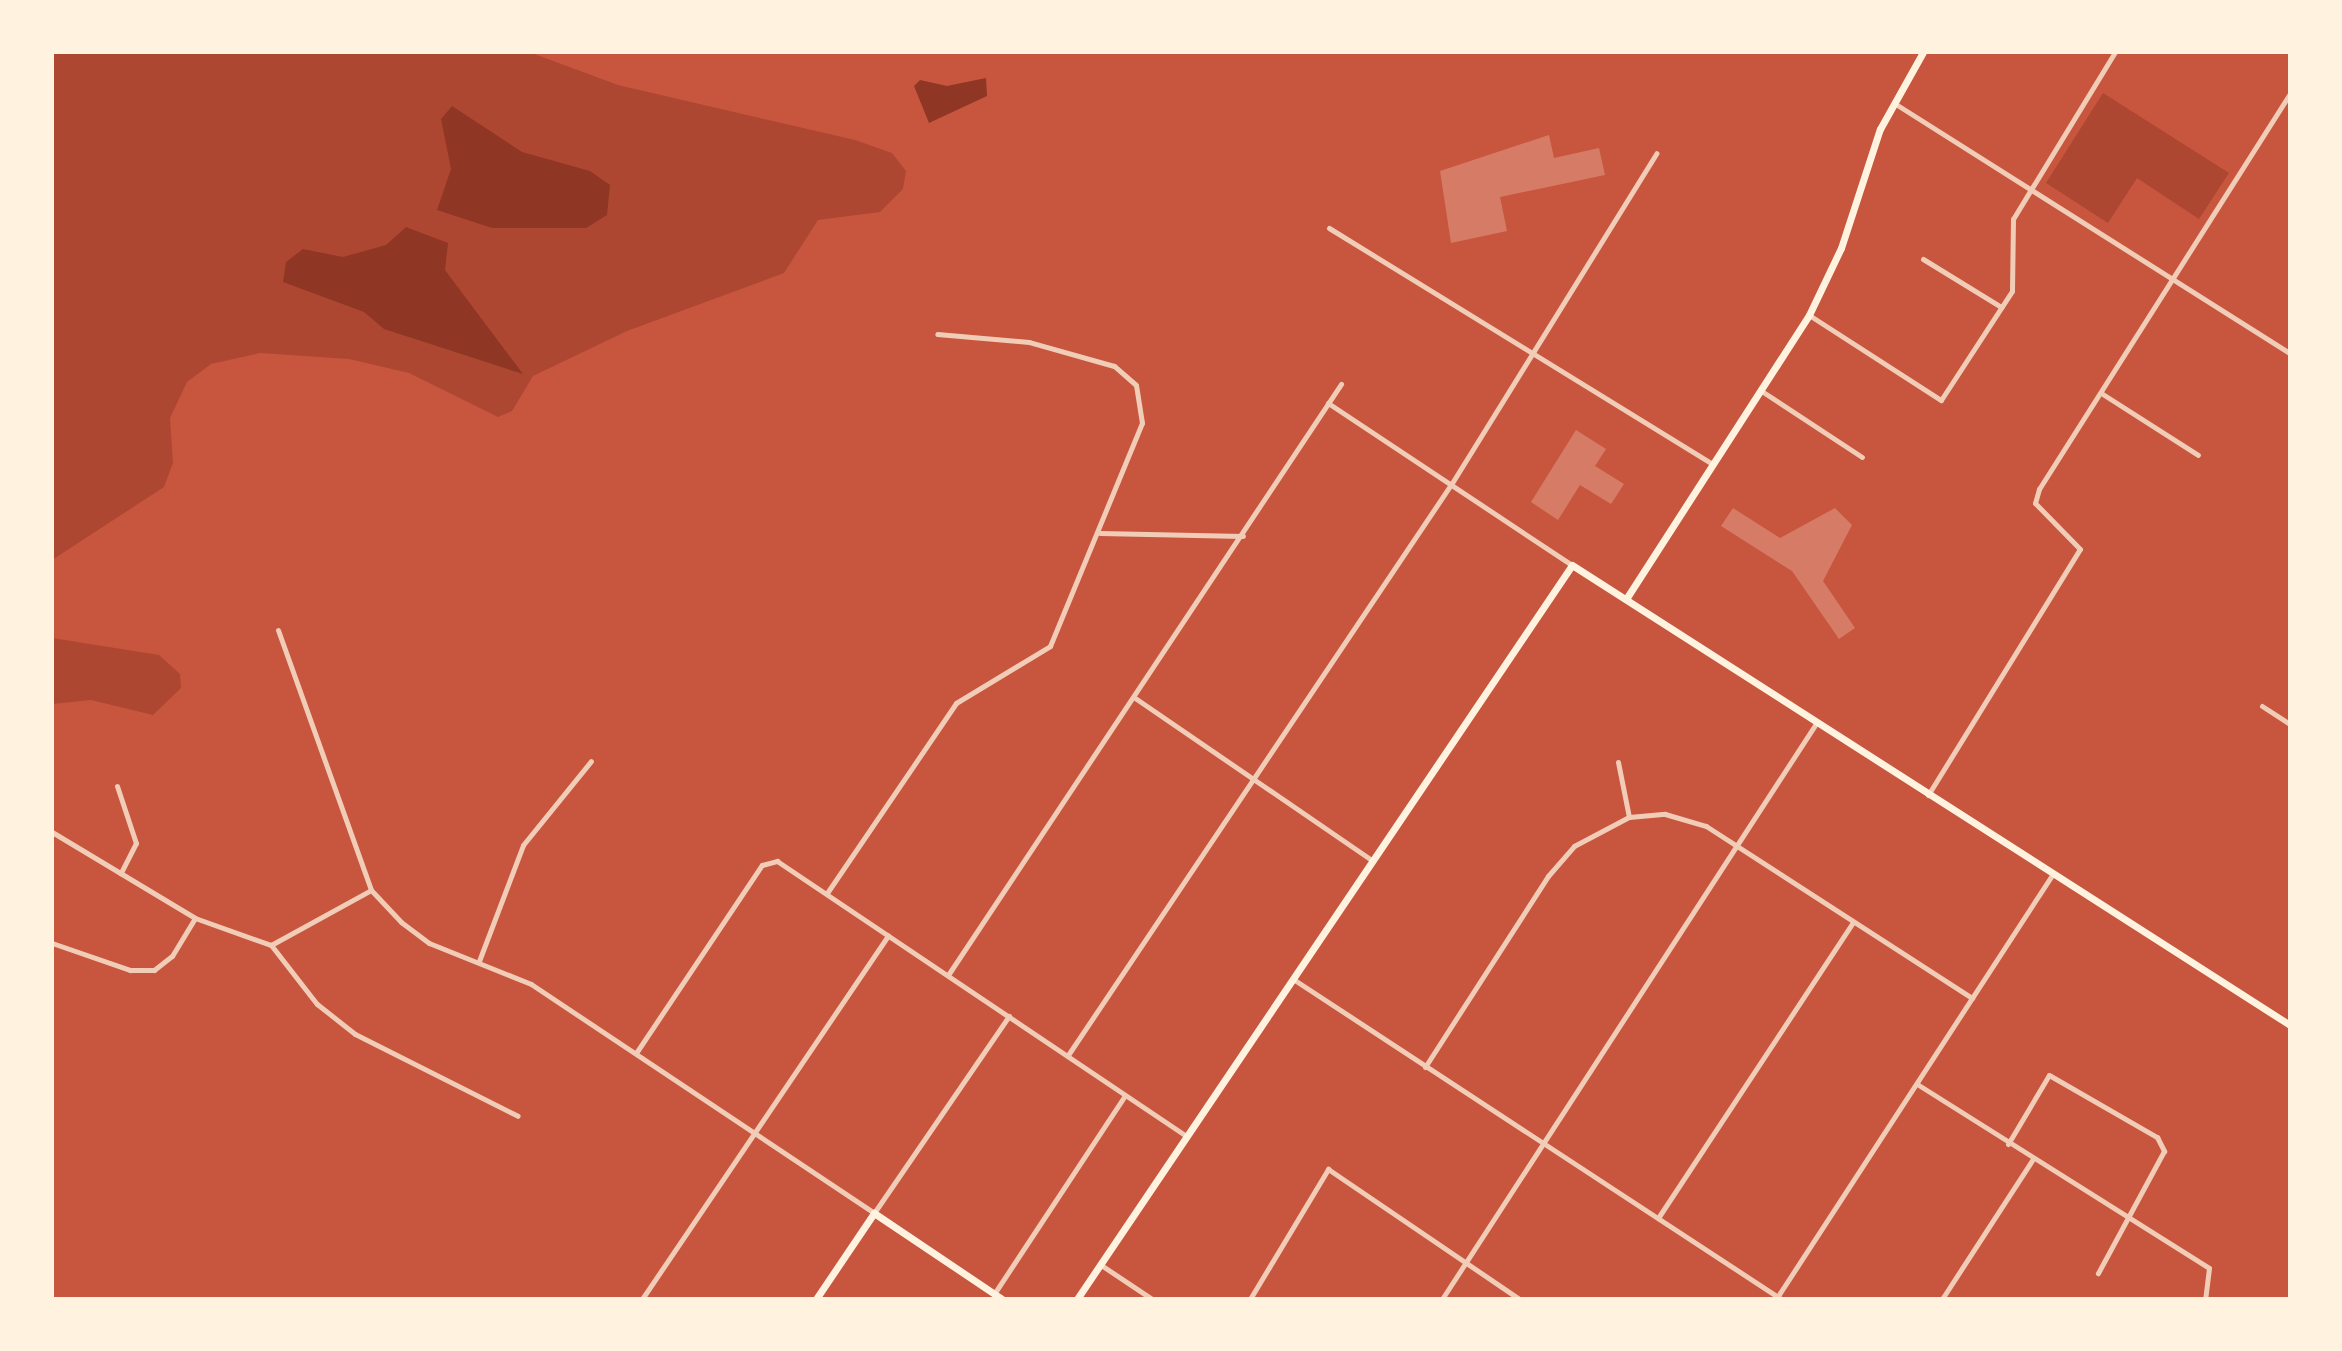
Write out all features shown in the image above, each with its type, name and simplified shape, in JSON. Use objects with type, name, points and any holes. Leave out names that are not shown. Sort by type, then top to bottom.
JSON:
[{"type":"main road","points":[[1626,599],[1809,315],[1893,103],[1923,52]]},
{"type":"main road","points":[[1077,1299],[1572,565],[2290,1025]]},
{"type":"main road","points":[[816,1299],[874,1213],[1002,1299]]},
{"type":"street","points":[[1809,315],[1941,400],[2012,291],[2013,219],[2115,52]]},
{"type":"street","points":[[1927,795],[2072,570],[2080,549],[2035,503],[2290,93]]},
{"type":"street","points":[[1893,103],[2290,353]]},
{"type":"street","points":[[1068,1055],[1452,483],[1657,153]]},
{"type":"street","points":[[1329,228],[1714,464]]},
{"type":"street","points":[[1923,259],[2001,307]]},
{"type":"street","points":[[827,893],[956,703],[1050,646],[1100,533],[1142,423],[1136,385],[1114,366],[1029,342],[937,334]]},
{"type":"street","points":[[948,975],[1243,536],[1341,384]]},
{"type":"street","points":[[1760,390],[1862,457]]},
{"type":"street","points":[[2101,393],[2198,455]]},
{"type":"street","points":[[1328,403],[1572,565]]},
{"type":"street","points":[[1100,533],[1243,536]]},
{"type":"street","points":[[278,630],[371,890],[429,943],[531,984],[874,1213],[1009,1016]]},
{"type":"street","points":[[1135,698],[1373,861]]},
{"type":"street","points":[[2262,706],[2290,724]]},
{"type":"street","points":[[1442,1299],[1817,721]]},
{"type":"street","points":[[479,961],[523,845],[591,761]]},
{"type":"street","points":[[1618,762],[1629,817]]},
{"type":"street","points":[[117,786],[135,834],[121,873]]},
{"type":"street","points":[[1425,1067],[1548,876],[1574,846],[1629,817],[1684,819],[1736,845],[1972,998]]},
{"type":"street","points":[[52,832],[195,918],[271,945],[317,1004],[355,1034],[518,1116]]},
{"type":"street","points":[[636,1053],[762,865],[777,861],[1188,1136]]},
{"type":"street","points":[[1293,979],[1779,1298],[2052,875]]},
{"type":"street","points":[[271,945],[371,890]]},
{"type":"street","points":[[52,943],[130,970],[154,970],[172,956],[195,918]]},
{"type":"street","points":[[1658,1218],[1853,922]]},
{"type":"street","points":[[642,1299],[888,935]]},
{"type":"street","points":[[2008,1144],[2049,1075],[2086,1092],[2157,1137],[2164,1151],[2132,1220],[2098,1273]]},
{"type":"street","points":[[1917,1084],[2209,1268],[2205,1299]]},
{"type":"street","points":[[994,1294],[1125,1095]]},
{"type":"street","points":[[1942,1299],[2033,1159]]},
{"type":"street","points":[[1250,1299],[1328,1169],[1519,1299]]},
{"type":"street","points":[[1101,1265],[1152,1299]]},
{"type":"shaded area","points":[[52,52],[529,52],[618,85],[855,140],[892,153],[906,171],[903,189],[880,212],[818,220],[784,273],[627,331],[533,376],[512,411],[498,417],[409,373],[349,359],[260,353],[211,364],[187,382],[170,418],[173,463],[164,487],[52,560]]},
{"type":"shaded area","points":[[986,78],[987,96],[929,123],[914,86],[920,80],[947,86]]},
{"type":"shaded area","points":[[2103,93],[2229,173],[2199,219],[2137,178],[2108,223],[2046,183]]},
{"type":"shaded area","points":[[452,106],[522,152],[590,171],[610,185],[607,215],[586,228],[492,228],[437,210],[451,169],[441,119]]},
{"type":"shaded area","points":[[406,227],[448,243],[445,270],[523,374],[384,329],[364,312],[283,282],[286,262],[303,249],[343,257],[386,245]]},
{"type":"shaded area","points":[[52,638],[159,655],[180,674],[181,688],[153,715],[91,700],[52,704]]},
{"type":"building","points":[[1549,135],[1554,158],[1599,148],[1605,175],[1500,197],[1507,231],[1451,243],[1440,171]]},
{"type":"building","points":[[1576,430],[1606,449],[1595,466],[1624,484],[1611,504],[1580,485],[1558,520],[1531,502]]},
{"type":"building","points":[[1733,508],[1780,538],[1835,508],[1852,525],[1823,581],[1855,628],[1839,639],[1792,571],[1721,526]]}]
